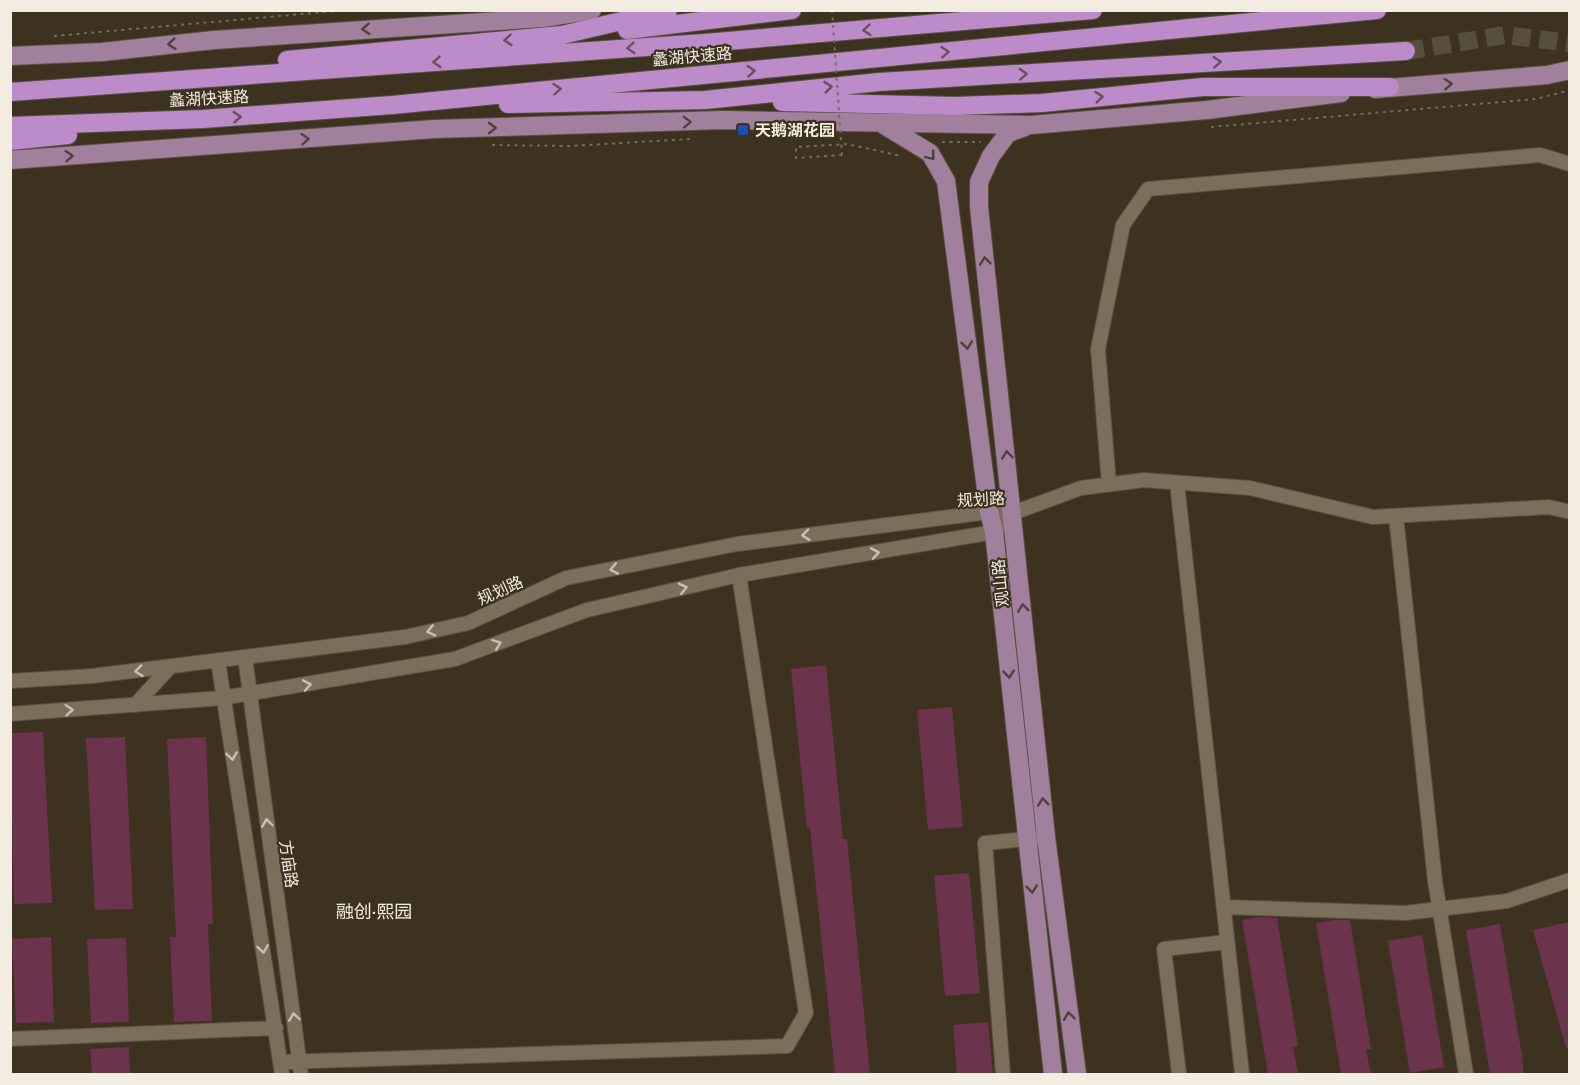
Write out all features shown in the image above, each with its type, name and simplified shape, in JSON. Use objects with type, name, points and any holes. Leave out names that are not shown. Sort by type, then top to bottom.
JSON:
[{"type":"highway","points":[[562,35],[668,10]]},
{"type":"highway","points":[[157,81],[252,63],[562,35],[792,10]]},
{"type":"highway","name":"蠡湖快速路","points":[[10,92],[704,43],[1093,10]]},
{"type":"highway","name":"蠡湖快速路","points":[[10,126],[203,119],[392,105],[1377,10]]},
{"type":"highway","points":[[705,100],[879,82],[1406,51]]},
{"type":"highway","points":[[10,83],[114,86]]},
{"type":"highway","points":[[392,105],[705,100],[955,106],[1042,103],[1203,87],[1390,87]]},
{"type":"highway","points":[[10,141],[203,119]]},
{"type":"main road","points":[[10,56],[102,52],[214,40],[543,18],[592,10]]},
{"type":"main road","points":[[10,160],[434,129],[723,120],[1031,125],[1207,110],[1390,87],[1546,75],[1569,70]]},
{"type":"main road","name":"观山路","points":[[883,124],[930,153],[946,182],[989,512],[994,532],[1053,1074]]},
{"type":"main road","name":"观山路","points":[[1031,125],[1008,133],[992,156],[979,182],[980,219],[1046,837],[1077,1074]]},
{"type":"street","points":[[1109,484],[1098,349],[1123,225],[1148,189],[1540,155],[1569,164]]},
{"type":"street","points":[[1013,513],[1081,488],[1144,480],[1250,488],[1373,517],[1549,507],[1569,512]]},
{"type":"street","points":[[1178,483],[1242,1074]]},
{"type":"street","name":"规划路","points":[[10,681],[92,676],[405,637],[468,623],[566,578],[736,544],[989,512],[1013,513]]},
{"type":"street","name":"规划路","points":[[10,714],[249,695],[455,660],[587,610],[739,576],[994,532],[1013,513]]},
{"type":"street","points":[[1396,516],[1423,778],[1436,881],[1466,1074]]},
{"type":"street","points":[[218,661],[282,1068],[787,1046],[806,1013],[739,576]]},
{"type":"street","name":"方庙路","points":[[245,657],[301,1068]]},
{"type":"street","points":[[135,705],[170,667]]},
{"type":"street","points":[[1003,1074],[985,843],[1046,837]]},
{"type":"street","points":[[1224,907],[1405,913],[1507,901],[1569,880]]},
{"type":"street","points":[[1179,1074],[1164,949],[1227,942]]},
{"type":"street","points":[[10,1038],[276,1028]]},
{"type":"path","points":[[45,37],[347,10]]},
{"type":"path","points":[[832,10],[842,155],[796,158],[796,147],[847,144],[902,156]]},
{"type":"building","points":[[826,665],[843,839],[847,839],[870,1074],[835,1074],[810,827],[807,828],[791,669]]},
{"type":"building","points":[[952,707],[963,827],[928,830],[917,710]]},
{"type":"building","points":[[43,732],[52,903],[14,904],[10,733]]},
{"type":"building","points":[[125,737],[133,909],[95,910],[86,738]]},
{"type":"building","points":[[206,737],[213,924],[208,924],[212,1021],[174,1022],[170,937],[176,937],[167,739]]},
{"type":"building","points":[[969,873],[980,993],[945,996],[934,876]]},
{"type":"building","points":[[1258,917],[1277,918],[1298,1046],[1293,1047],[1298,1074],[1268,1074],[1242,920]]},
{"type":"building","points":[[1350,920],[1371,1049],[1366,1050],[1371,1074],[1341,1074],[1316,923]]},
{"type":"building","points":[[1569,922],[1569,1048],[1566,1048],[1533,930]]},
{"type":"building","points":[[1500,924],[1524,1074],[1490,1074],[1466,930]]},
{"type":"building","points":[[1422,935],[1444,1067],[1410,1073],[1388,941]]},
{"type":"building","points":[[51,937],[54,1022],[16,1023],[12,939]]},
{"type":"building","points":[[126,938],[129,1022],[91,1023],[87,939]]},
{"type":"building","points":[[988,1022],[993,1074],[957,1074],[953,1025]]},
{"type":"building","points":[[129,1047],[130,1074],[92,1074],[90,1049]]},
{"type":"tunnel","points":[[1406,51],[1505,35],[1570,43]]},
{"type":"place","name":"天鹅湖花园","points":[[743,130]]},
{"type":"district","name":"融创·熙园","points":[[374,912]]}]
